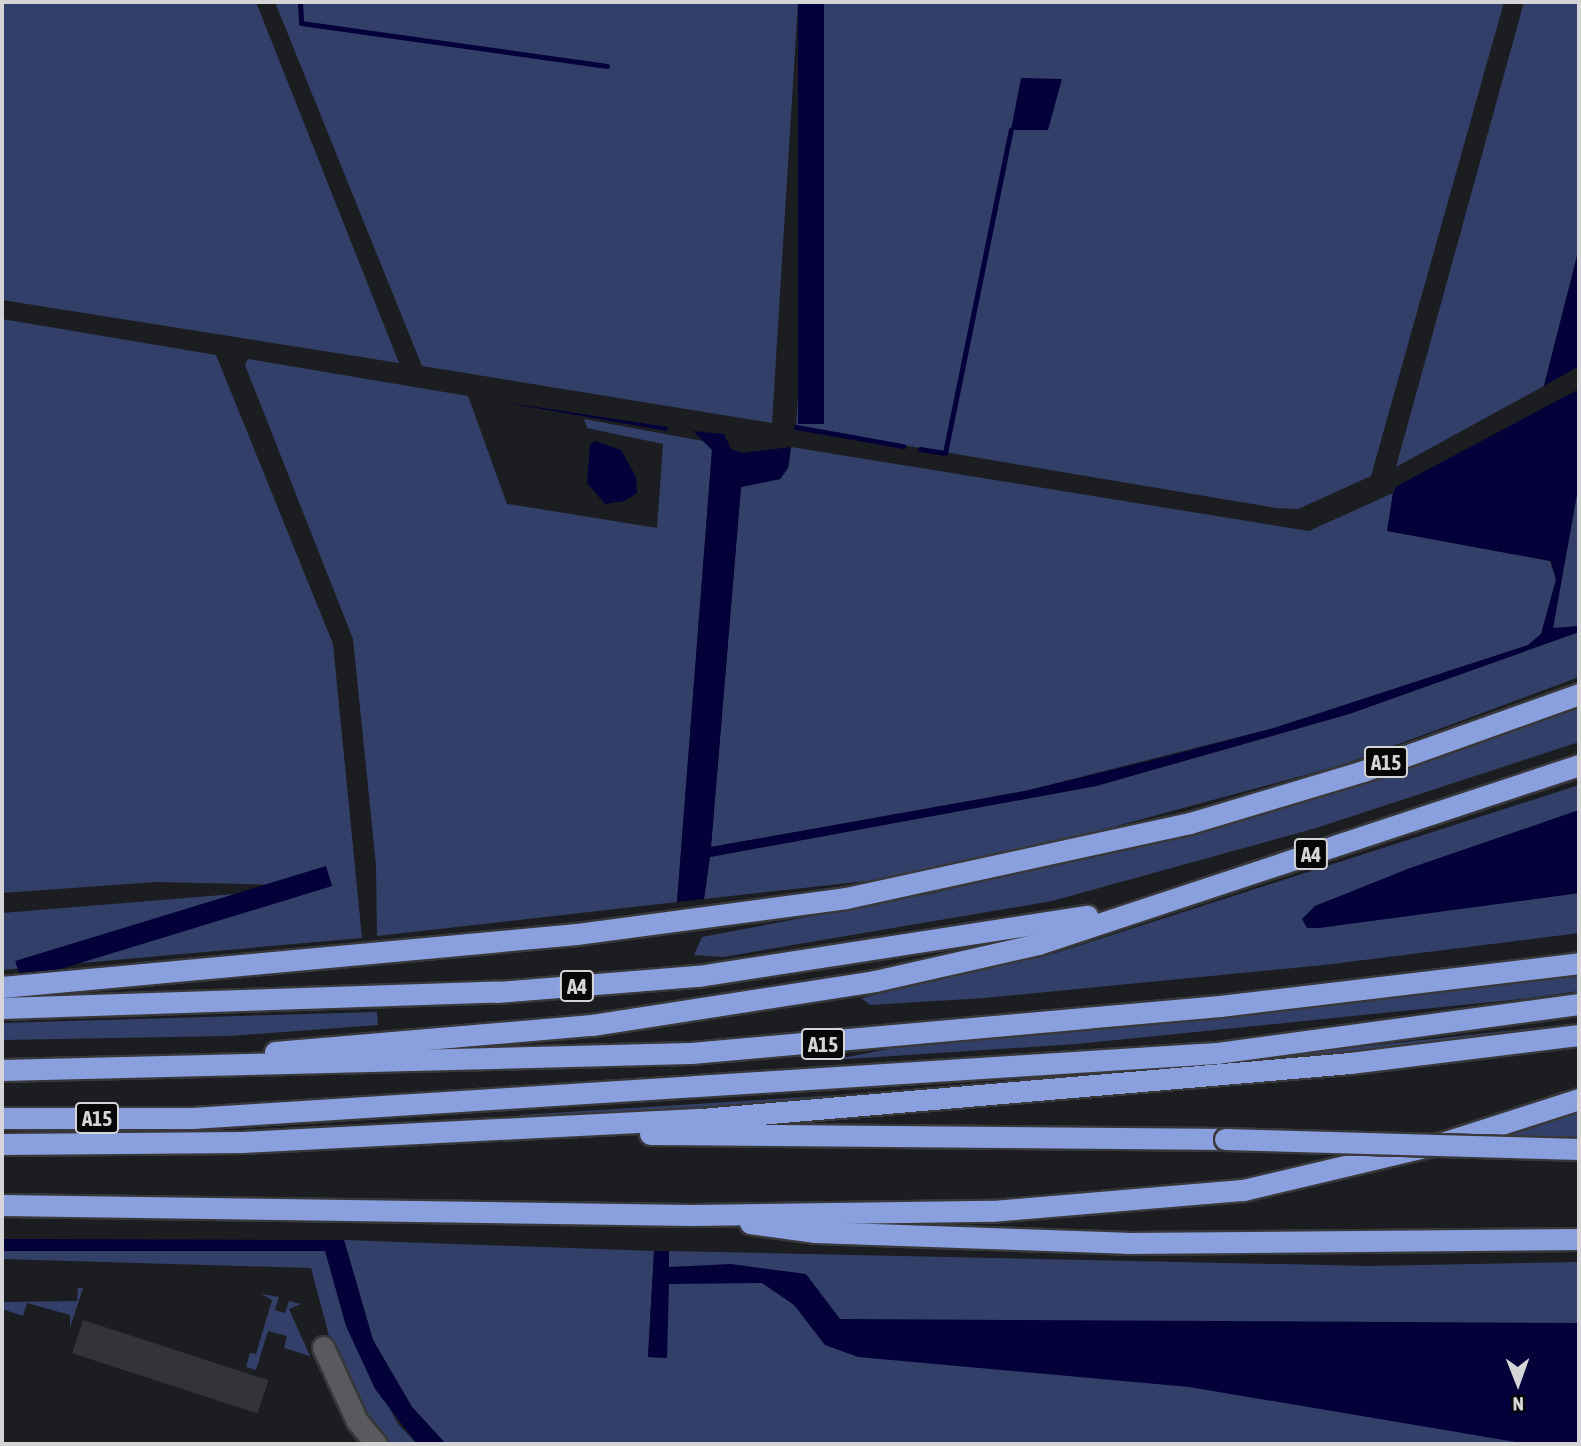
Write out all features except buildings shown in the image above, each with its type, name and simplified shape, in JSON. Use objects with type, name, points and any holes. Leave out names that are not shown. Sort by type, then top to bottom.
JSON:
[{"type":"highway","name":"A15","points":[[2,987],[577,934],[846,898],[1190,823],[1363,771],[1579,694]]},
{"type":"highway","name":"A4","points":[[64,1071],[461,1038],[741,1005],[1038,944],[1579,765]]},
{"type":"highway","name":"A4","points":[[2,1008],[497,992],[698,976],[1147,906]]},
{"type":"highway","name":"A15","points":[[2,1070],[64,1071],[747,1049],[1220,1006],[1579,964]]},
{"type":"highway","name":"A15","points":[[2,1118],[206,1117],[1203,1054],[1579,1004]]},
{"type":"highway","name":"A15","points":[[2,1144],[242,1142],[547,1129],[1142,1083],[1579,1035]]},
{"type":"highway","points":[[2,1205],[674,1215],[992,1211],[1243,1190],[1442,1143],[1579,1099]]},
{"type":"highway","name":"A15","points":[[547,1129],[691,1136],[1225,1139],[1579,1149]]},
{"type":"highway","points":[[674,1215],[815,1232],[1113,1243],[1579,1240]]},
{"type":"street","points":[[323,1348],[357,1422],[376,1444]]},
{"type":"shaded area","points":[[2,2],[256,2],[399,363],[2,300]]},
{"type":"shaded area","points":[[275,2],[798,2],[772,423],[422,366]]},
{"type":"shaded area","points":[[798,2],[824,2],[824,424],[798,424]]},
{"type":"shaded area","points":[[824,2],[1504,2],[1371,476],[1298,509],[1276,508],[796,427]]},
{"type":"shaded area","points":[[1524,2],[1579,2],[1579,248],[1544,386],[1396,467]]},
{"type":"shaded area","points":[[1021,78],[1062,79],[1048,130],[1011,130]]},
{"type":"shaded area","points":[[1579,248],[1579,366],[1544,386]]},
{"type":"shaded area","points":[[2,319],[216,355],[333,644],[362,938],[2,970],[2,913],[332,886],[156,882],[2,893]]},
{"type":"shaded area","points":[[248,359],[468,396],[507,504],[657,528],[663,444],[587,428],[584,419],[708,442],[712,450],[677,902],[377,936],[376,865],[353,639],[245,365]]},
{"type":"shaded area","points":[[1579,389],[1579,483],[1553,628],[1579,626],[1579,632],[1349,714],[1096,786],[710,857],[704,899],[677,902],[712,450],[693,431],[724,434],[731,449],[742,453],[791,447],[788,468],[780,479],[741,487],[711,847],[1025,791],[1161,758],[1274,728],[1528,645],[1541,634],[1556,580],[1551,561],[1387,531],[1393,493],[1397,486]]},
{"type":"shaded area","points":[[503,402],[668,427],[667,431]]},
{"type":"shaded area","points":[[596,441],[621,450],[636,477],[637,493],[624,501],[605,504],[587,483],[590,444]]},
{"type":"shaded area","points":[[791,447],[1309,531],[1393,493],[1388,531],[1550,561],[1556,580],[1541,634],[1528,645],[1274,728],[1025,791],[711,847],[741,487],[780,479],[788,468]]},
{"type":"shaded area","points":[[1579,483],[1579,626],[1559,632],[1553,628]]},
{"type":"shaded area","points":[[1579,632],[1579,677],[1342,765],[1028,850],[885,879],[704,899],[710,857],[1096,786],[1349,714]]},
{"type":"shaded area","points":[[1579,706],[1579,742],[1316,828],[1052,901],[723,957],[694,955],[702,937],[934,893],[1173,837],[1429,761]]},
{"type":"shaded area","points":[[1579,785],[1579,810],[1315,906],[1511,902],[1579,893],[1579,933],[1324,965],[985,998],[870,1005],[861,998],[1056,953]]},
{"type":"shaded area","points":[[1579,810],[1579,893],[1319,928],[1307,928],[1302,919],[1315,906],[1410,868]]},
{"type":"shaded area","points":[[326,866],[332,886],[21,981],[15,961]]},
{"type":"shaded area","points":[[1579,974],[1579,991],[1530,998],[1077,1044],[832,1060],[929,1041]]},
{"type":"shaded area","points":[[377,1012],[378,1025],[229,1036],[2,1040],[2,1023]]},
{"type":"shaded area","points":[[1579,1023],[1579,1029],[1031,1087],[519,1121],[520,1115],[1031,1083]]},
{"type":"shaded area","points":[[1579,1109],[1579,1148],[1477,1145]]},
{"type":"shaded area","points":[[2,1239],[344,1240],[373,1340],[412,1407],[446,1444],[417,1444],[375,1389],[346,1326],[325,1251],[2,1251]]},
{"type":"shaded area","points":[[344,1240],[654,1251],[648,1357],[666,1358],[669,1251],[1370,1266],[1579,1262],[1579,1444],[446,1444],[412,1407],[373,1340]]},
{"type":"shaded area","points":[[2,1251],[326,1251],[346,1326],[398,1424],[417,1444],[387,1444],[363,1413],[329,1336],[311,1268],[2,1259]]},
{"type":"shaded area","points":[[654,1251],[669,1251],[669,1267],[731,1264],[806,1274],[840,1319],[1579,1323],[1579,1444],[1528,1444],[1189,1387],[858,1357],[825,1345],[794,1305],[762,1283],[669,1284],[667,1358],[648,1357]]},
{"type":"shaded area","points":[[78,1288],[83,1288],[70,1328],[70,1315],[27,1303],[23,1316],[2,1309],[2,1302],[77,1301]]},
{"type":"shaded area","points":[[261,1294],[279,1297],[275,1310],[285,1313],[289,1301],[301,1304],[289,1309],[310,1356],[284,1348],[287,1336],[268,1331],[256,1370],[246,1367],[250,1353],[256,1354],[272,1300]]},
{"type":"waterway","points":[[300,2],[301,23],[607,66]]},
{"type":"waterway","points":[[920,449],[945,453],[1011,130]]},
{"type":"waterway","points":[[796,427],[903,446]]}]
